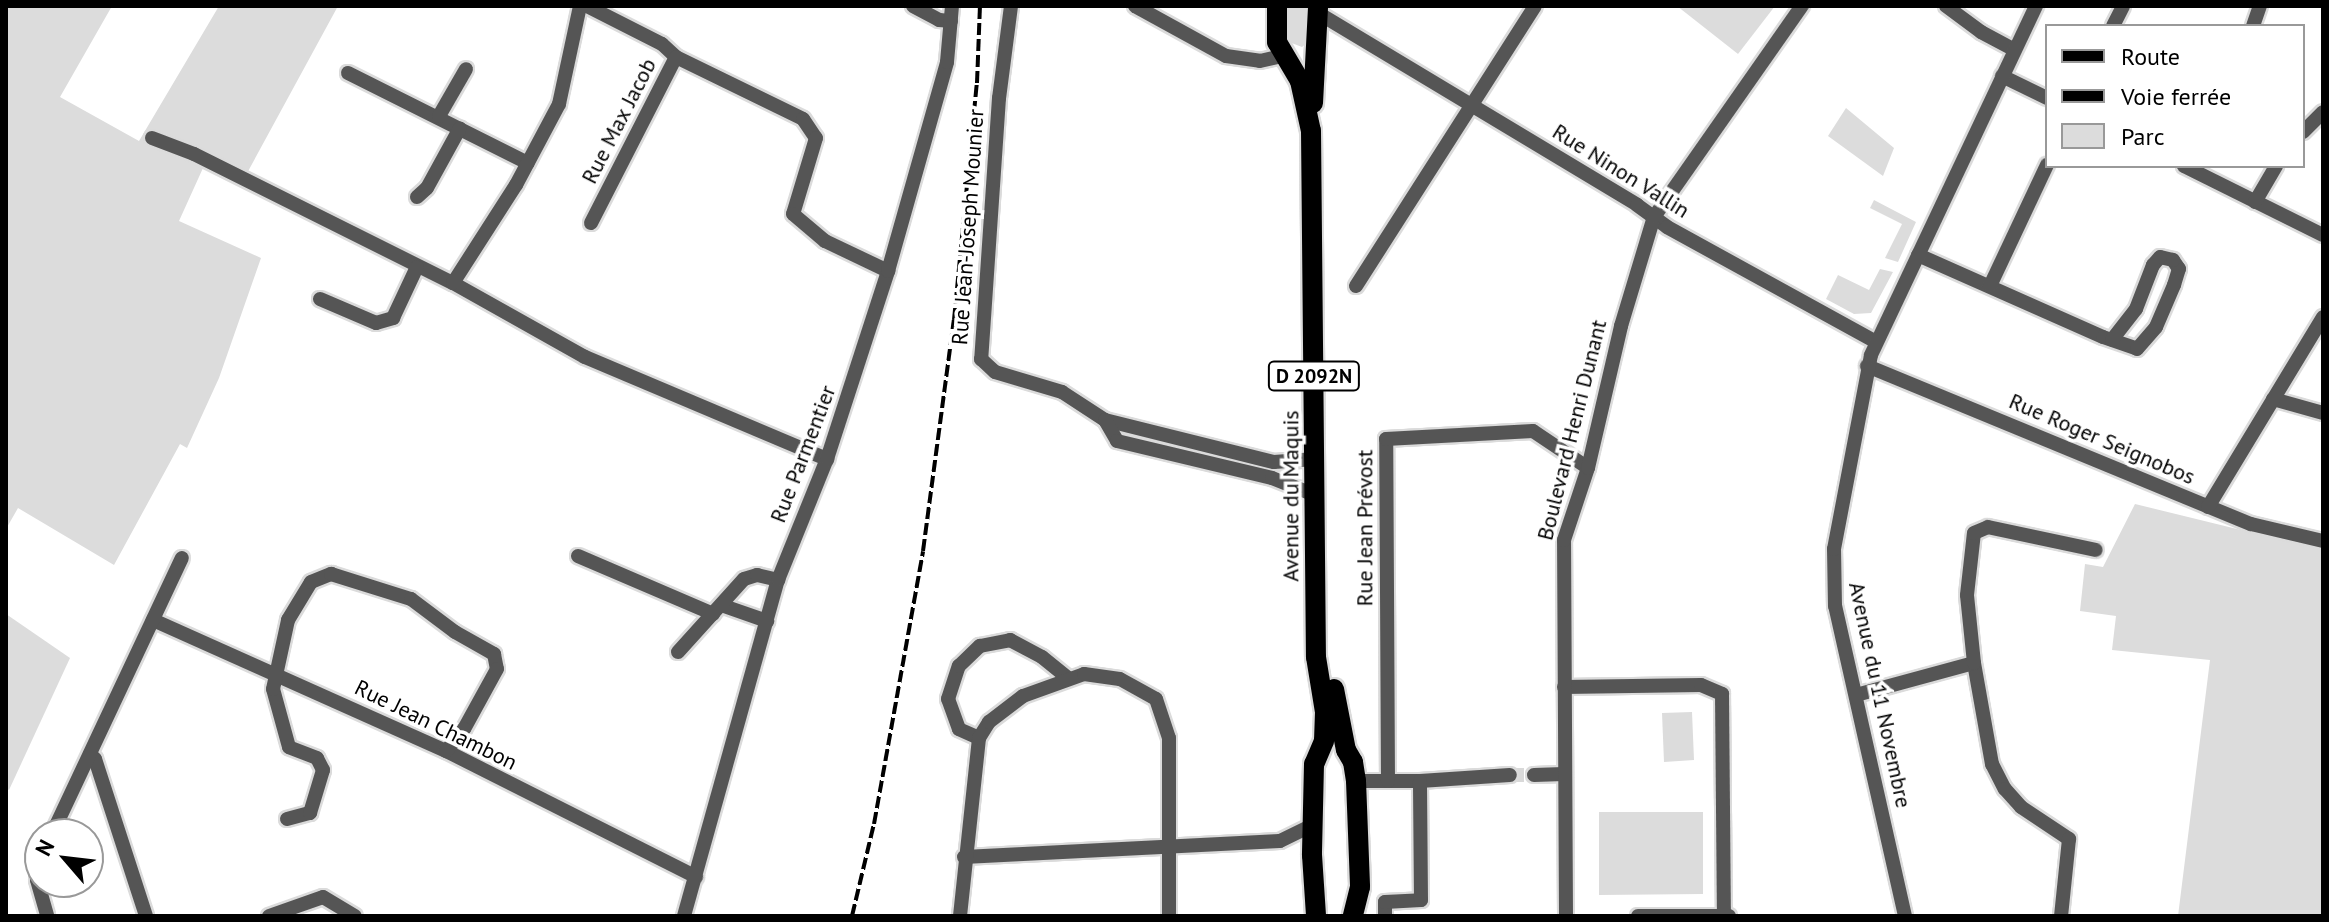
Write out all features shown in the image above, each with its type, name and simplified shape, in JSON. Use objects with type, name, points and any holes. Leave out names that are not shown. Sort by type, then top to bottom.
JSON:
[{"type":"main road","name":"Avenue du Maquis","points":[[1277,6],[1277,42],[1305,96],[1311,131]]},
{"type":"main road","name":"Avenue du Maquis","points":[[1316,916],[1312,855],[1314,764],[1321,753],[1325,712],[1316,657],[1311,131],[1318,9]]},
{"type":"main road","points":[[1286,60],[1301,64],[1316,48]]},
{"type":"main road","name":"Avenue du Maquis","points":[[1316,620],[1326,648],[1346,750],[1353,762],[1356,781],[1360,887],[1353,916]]},
{"type":"main road","points":[[1321,753],[1334,748],[1346,750]]},
{"type":"street","points":[[453,283],[528,163],[559,104],[580,6]]},
{"type":"street","points":[[587,6],[662,44],[676,57]]},
{"type":"street","points":[[913,6],[939,20],[951,14]]},
{"type":"street","name":"Rue Jean-Joseph Mounier","points":[[1011,6],[999,98],[981,359],[995,372],[1062,392],[1105,420],[1274,462],[1315,459]]},
{"type":"street","points":[[1135,6],[1226,56],[1260,61],[1286,60]]},
{"type":"street","points":[[1356,286],[1535,6]]},
{"type":"street","name":"Boulevard Henri Dunant","points":[[1566,916],[1564,540],[1588,468],[1621,326],[1654,217],[1802,6]]},
{"type":"street","points":[[1946,6],[1981,32],[2015,50]]},
{"type":"street","name":"Avenue du 11 Novembre","points":[[1905,916],[1835,606],[1832,572],[1867,366],[2036,6]]},
{"type":"street","points":[[2114,24],[2123,6]]},
{"type":"street","name":"Rue Ninon Vallin","points":[[1318,9],[1347,31],[1654,217],[1876,342]]},
{"type":"street","name":"Rue Parmentier","points":[[684,916],[778,580],[827,459],[888,271],[947,62],[951,14]]},
{"type":"street","points":[[1316,48],[1336,30],[1347,31]]},
{"type":"street","name":"Rue Max Jacob","points":[[591,223],[676,57],[811,126],[816,138],[793,214],[825,241],[888,271]]},
{"type":"street","points":[[439,116],[466,69]]},
{"type":"street","points":[[348,73],[528,163]]},
{"type":"street","points":[[2002,76],[2045,97]]},
{"type":"street","points":[[2305,130],[2323,112]]},
{"type":"street","points":[[417,197],[427,188],[460,128]]},
{"type":"street","points":[[152,138],[194,154],[453,283],[585,357],[827,459]]},
{"type":"street","points":[[1990,286],[2046,168]]},
{"type":"street","points":[[2188,168],[2323,235]]},
{"type":"street","points":[[2255,202],[2275,168]]},
{"type":"street","points":[[1918,255],[2112,340],[2137,349],[2156,327],[2179,269],[2173,260],[2160,257],[2153,265],[2136,309],[2112,340]]},
{"type":"street","points":[[320,299],[376,323],[393,318],[417,267]]},
{"type":"street","points":[[2208,507],[2323,317]]},
{"type":"street","name":"Rue Roger Seignobos","points":[[1867,366],[2251,524],[2323,541]]},
{"type":"street","points":[[2273,399],[2323,413]]},
{"type":"street","name":"Rue Jean-Joseph Mounier","points":[[1105,420],[1117,441],[1272,478],[1315,495]]},
{"type":"street","name":"Rue Jean Prévost","points":[[1388,781],[1386,439],[1533,431],[1588,468]]},
{"type":"street","points":[[1272,478],[1274,462]]},
{"type":"street","points":[[2061,916],[2069,839],[2021,807],[2005,789],[1992,764],[1974,663],[1967,595],[1974,533],[1988,527],[2096,550]]},
{"type":"street","points":[[578,556],[717,610],[767,621]]},
{"type":"street","points":[[60,818],[182,558]]},
{"type":"street","points":[[287,819],[310,813],[323,770],[317,758],[289,747],[273,689],[288,620],[311,582],[331,574],[411,599],[455,632],[494,654],[497,669],[464,729],[446,751]]},
{"type":"street","points":[[678,652],[744,579],[757,575],[778,580]]},
{"type":"street","name":"Rue Jean Chambon","points":[[153,620],[446,751],[529,796],[696,877]]},
{"type":"street","points":[[979,738],[959,729],[948,699],[959,666],[980,646],[1010,640],[1042,657],[1068,678]]},
{"type":"street","points":[[1856,695],[1974,663]]},
{"type":"street","points":[[960,916],[979,738],[989,722],[1023,696],[1084,674],[1120,679],[1156,699],[1169,738],[1169,916]]},
{"type":"street","points":[[1564,687],[1701,685],[1722,694],[1726,915],[1638,916]]},
{"type":"street","points":[[90,754],[95,759],[146,916]]},
{"type":"street","points":[[1534,775],[1564,774]]},
{"type":"street","points":[[1356,781],[1420,781],[1510,775]]},
{"type":"street","points":[[1385,916],[1385,902],[1421,900],[1420,781]]},
{"type":"street","points":[[964,857],[1280,841],[1313,825]]},
{"type":"street","points":[[1280,841],[1312,855]]},
{"type":"street","points":[[269,916],[323,897],[355,916]]},
{"type":"green space","points":[[6,6],[112,6],[60,97],[139,141],[219,6],[338,6],[246,175],[208,157],[179,221],[261,258],[219,378],[187,448],[180,444],[114,565],[18,508],[6,529]]},
{"type":"green space","points":[[1287,6],[1309,6],[1308,42],[1302,47],[1289,42]]},
{"type":"green space","points":[[1677,6],[1775,6],[1738,54]]},
{"type":"green space","points":[[1846,108],[1894,148],[1883,176],[1828,136]]},
{"type":"green space","points":[[1874,200],[1916,222],[1898,262],[1885,258],[1902,224],[1870,208]]},
{"type":"green space","points":[[1880,269],[1893,272],[1871,313],[1854,314],[1826,299],[1838,275],[1869,290]]},
{"type":"green space","points":[[2135,504],[2323,550],[2323,916],[2178,916],[2210,660],[2112,650],[2116,616],[2080,611],[2085,564],[2103,567]]},
{"type":"green space","points":[[6,614],[70,658],[9,790],[6,788]]},
{"type":"green space","points":[[1692,712],[1694,760],[1664,762],[1662,713]]},
{"type":"green space","points":[[1599,812],[1703,812],[1703,894],[1599,895]]},
{"type":"tunnel","points":[[1510,775],[1534,775]]},
{"type":"railway","points":[[852,916],[874,824],[923,551],[954,320],[977,83],[980,6]]}]
